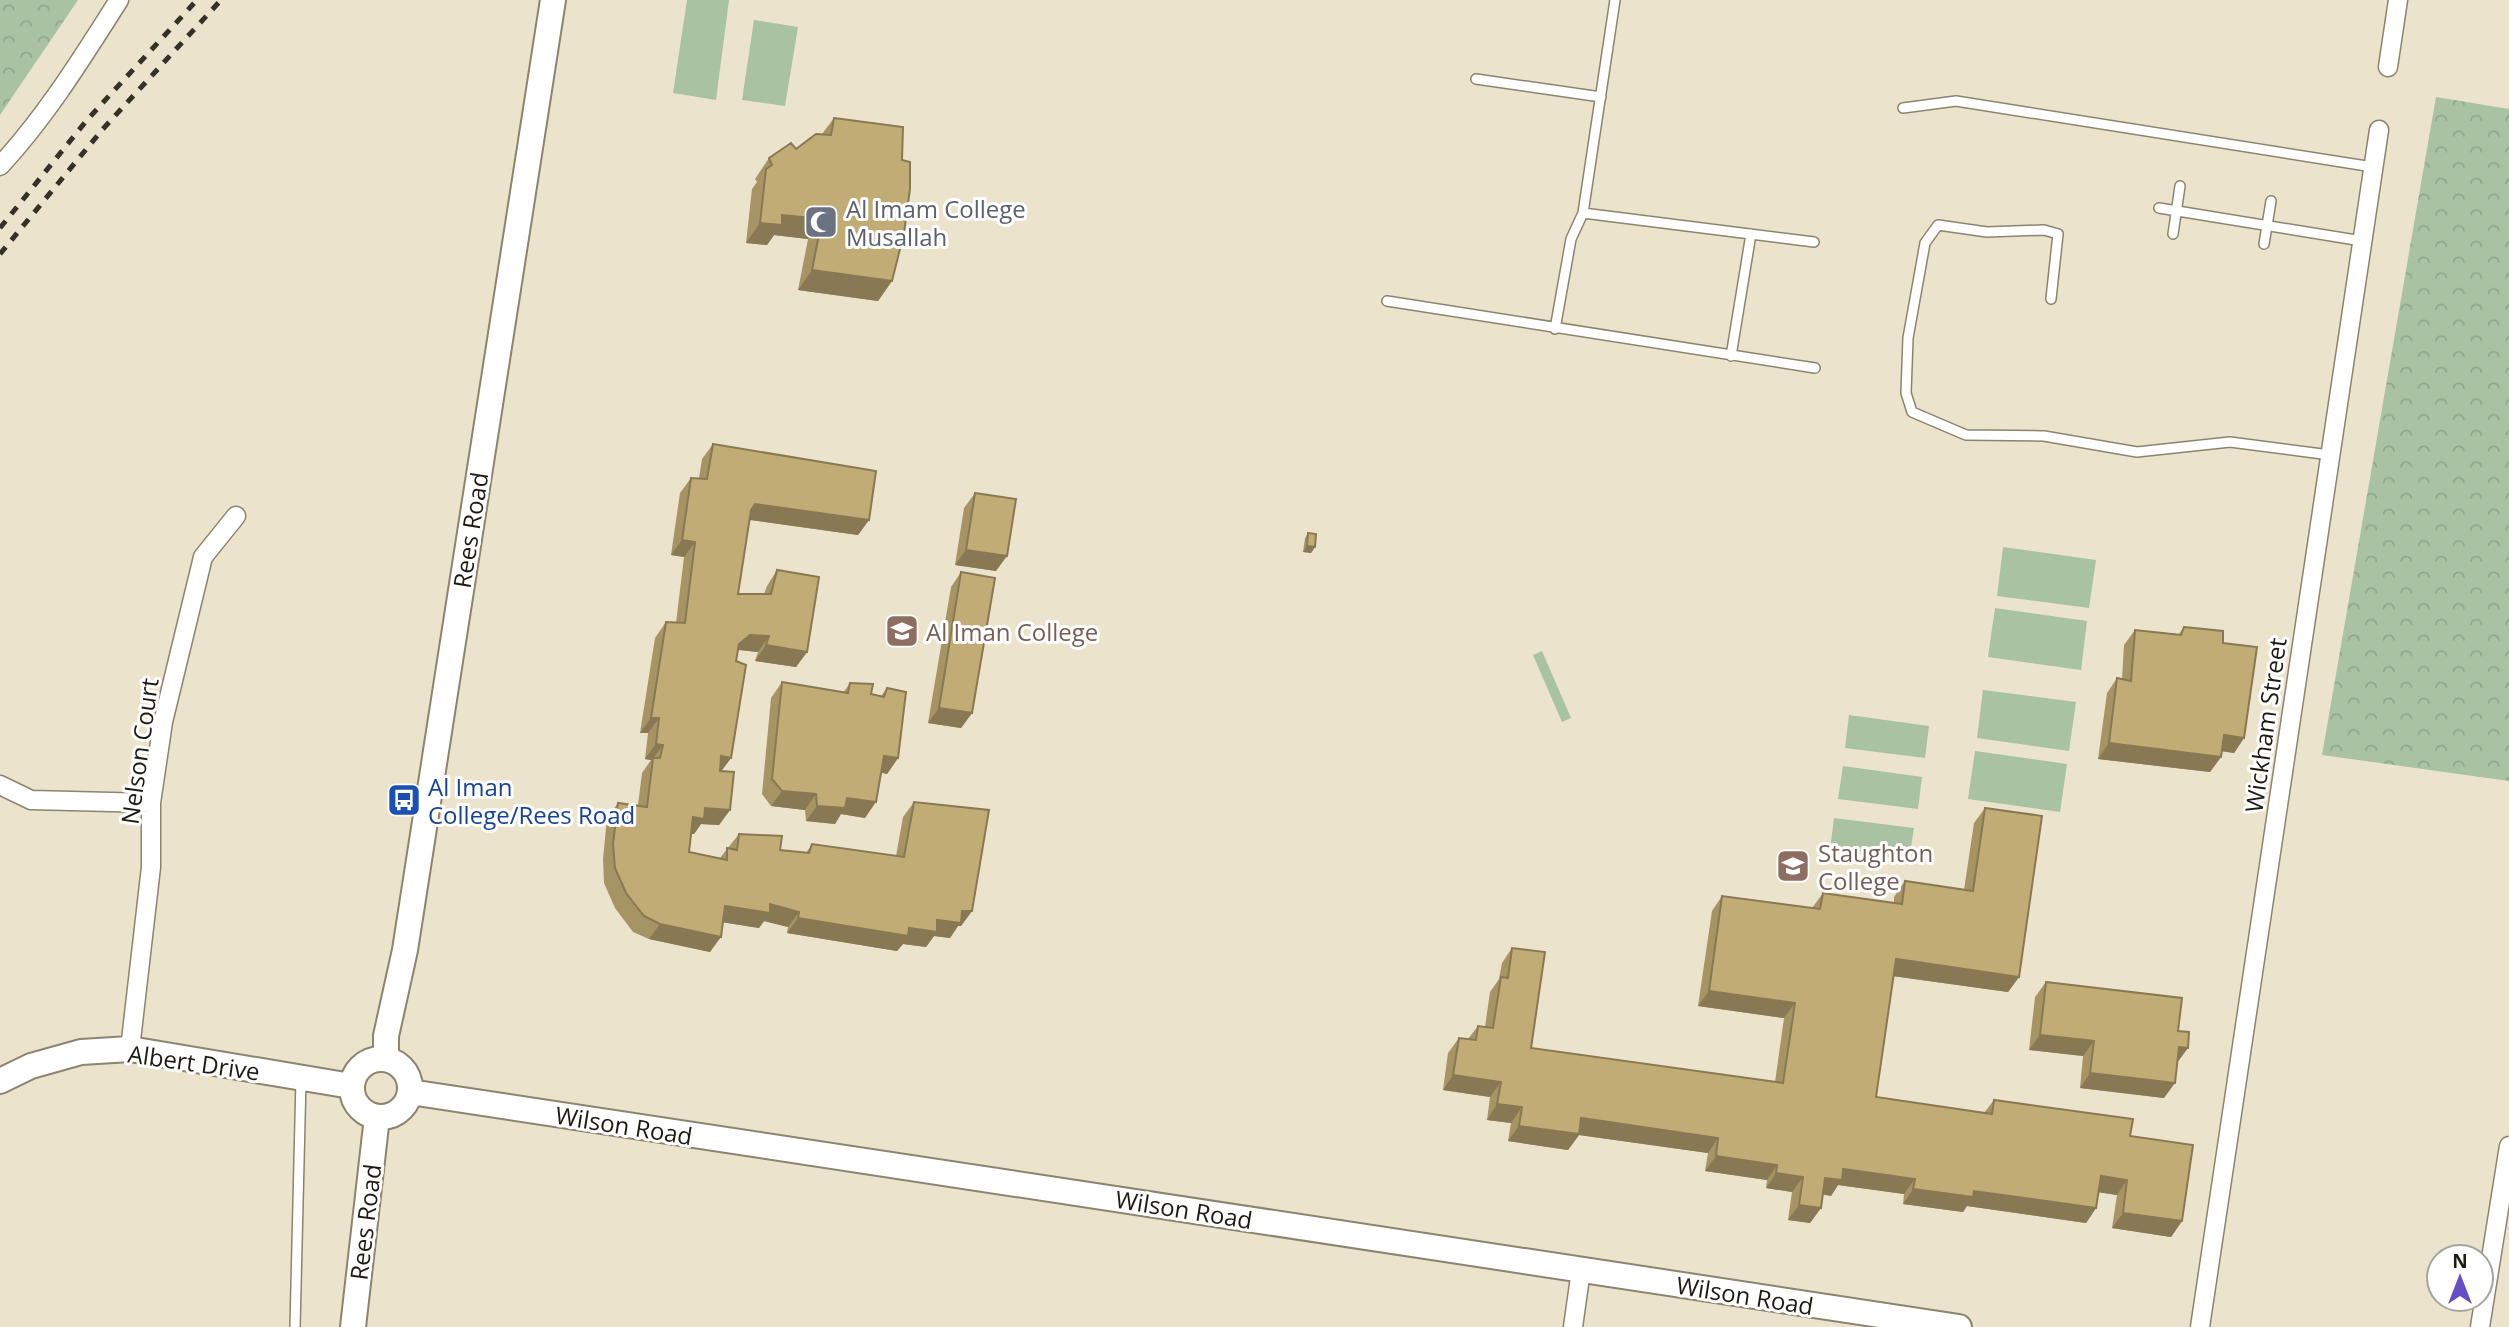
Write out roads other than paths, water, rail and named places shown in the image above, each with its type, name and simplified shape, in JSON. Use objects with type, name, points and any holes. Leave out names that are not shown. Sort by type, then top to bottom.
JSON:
[{"type":"street","points":[[0,166],[30,134],[60,93],[119,0]]},
{"type":"street","name":"Rees Road","points":[[386,1059],[386,1035],[405,950],[553,0]]},
{"type":"street","points":[[2388,67],[2398,0]]},
{"type":"street","name":"Wickham Street","points":[[2200,1327],[2379,130]]},
{"type":"street","name":"Nelson Court","points":[[130,1049],[151,867],[151,803],[163,722],[203,557],[236,516]]},
{"type":"street","points":[[0,785],[31,800],[151,803]]},
{"type":"street","name":"Albert Drive","points":[[0,1081],[31,1066],[80,1052],[130,1049],[351,1086]]},
{"type":"street","points":[[376,1059],[386,1059],[394,1062],[407,1074],[410,1093],[407,1101],[395,1114],[377,1117],[361,1110],[355,1103],[351,1086],[359,1068],[376,1059]]},
{"type":"street","name":"Wilson Road","points":[[410,1093],[1959,1327]]},
{"type":"street","name":"Rees Road","points":[[352,1327],[377,1117]]},
{"type":"street","points":[[2480,1327],[2509,1146]]},
{"type":"street","points":[[1573,1327],[1581,1270]]},
{"type":"lane","points":[[1555,329],[1571,239],[1583,213],[1615,0]]},
{"type":"lane","points":[[1476,79],[1601,97]]},
{"type":"lane","points":[[1903,108],[1956,101],[2373,167]]},
{"type":"lane","points":[[2173,234],[2180,187]]},
{"type":"lane","points":[[2263,244],[2271,201]]},
{"type":"lane","points":[[2159,208],[2362,241]]},
{"type":"lane","points":[[1583,213],[1814,242]]},
{"type":"lane","points":[[2051,299],[2058,234],[2045,230],[1987,232],[1938,225],[1925,243],[1908,338],[1906,393],[1912,412],[1966,435],[2045,436],[2137,452],[2230,442],[2330,455]]},
{"type":"lane","points":[[1731,356],[1751,234]]},
{"type":"lane","points":[[1387,301],[1815,368]]},
{"type":"lane","points":[[295,1327],[301,1078]]},
{"type":"railway","points":[[0,228],[87,120],[197,0]]},
{"type":"railway","points":[[0,254],[102,130],[221,0]]},
{"type":"place","name":"Al Imam College Musallah","points":[[821,222]]},
{"type":"place","name":"Al Iman College","points":[[902,631]]},
{"type":"place","name":"Al Iman College/Rees Road","points":[[404,800]]},
{"type":"place","name":"Staughton College","points":[[1793,866]]}]
